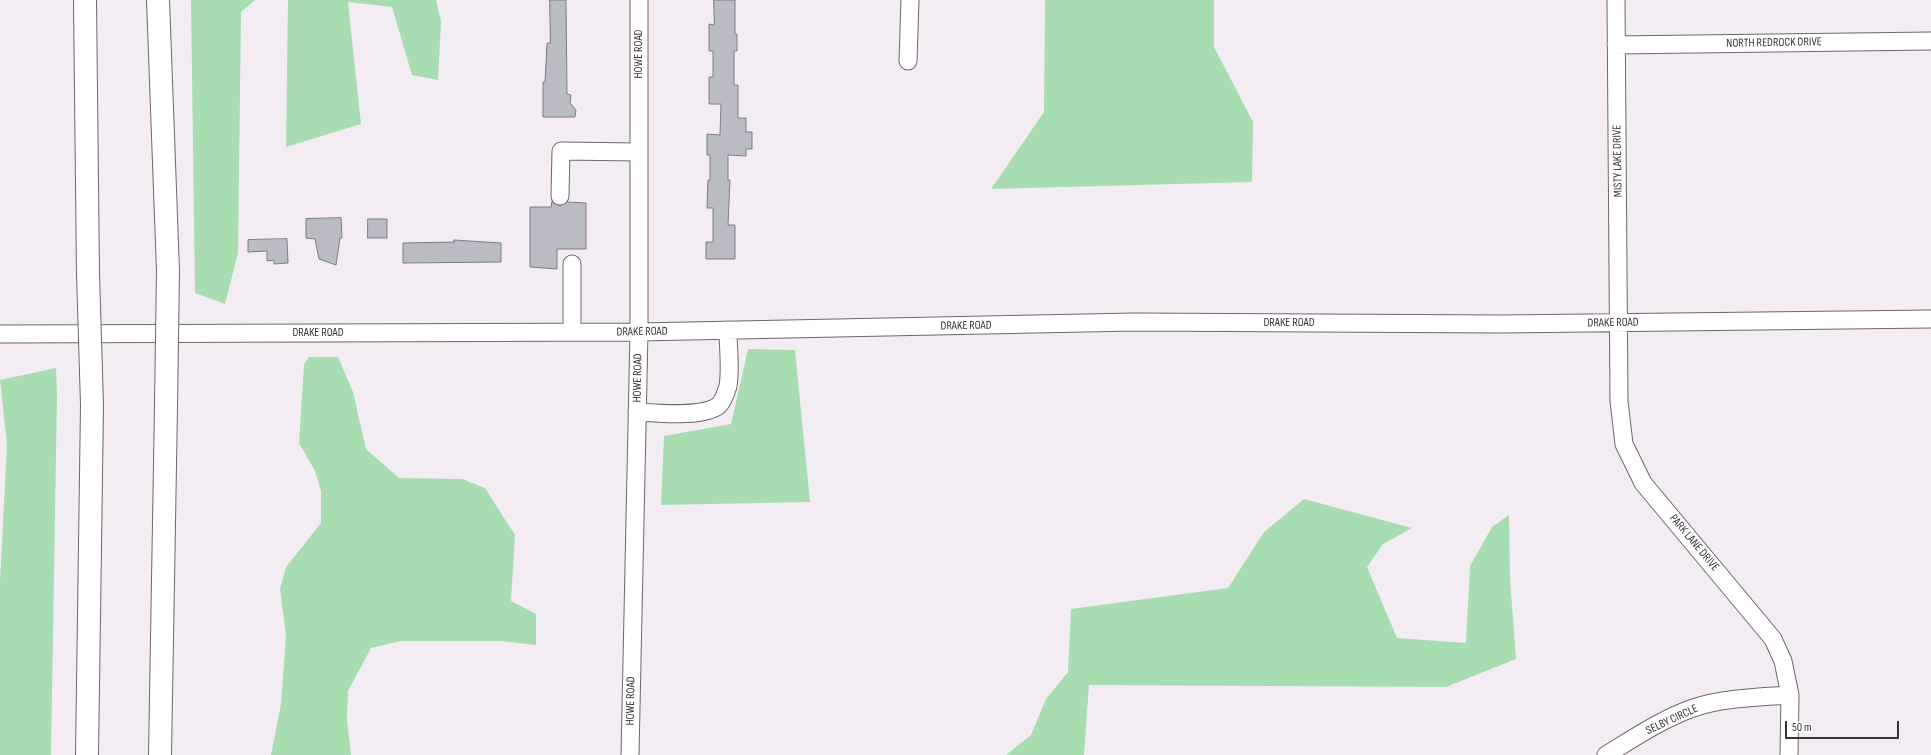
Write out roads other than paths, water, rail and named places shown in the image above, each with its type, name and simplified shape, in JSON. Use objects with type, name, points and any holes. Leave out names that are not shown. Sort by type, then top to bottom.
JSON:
[{"type":"highway","points":[[85,0],[88,274],[92,405],[87,755]]},
{"type":"highway","points":[[158,0],[168,271],[160,755]]},
{"type":"street","name":"HOWE ROAD","points":[[630,755],[638,332],[639,0]]},
{"type":"street","points":[[908,61],[910,0]]},
{"type":"street","name":"MISTY LAKE DRIVE","points":[[1616,0],[1619,323]]},
{"type":"street","name":"NORTH REDROCK DRIVE","points":[[1616,45],[1931,41]]},
{"type":"street","points":[[560,196],[561,151],[639,152]]},
{"type":"street","points":[[572,264],[572,332]]},
{"type":"street","name":"DRAKE ROAD","points":[[0,334],[638,332],[1134,322],[1486,324],[1931,319]]},
{"type":"street","name":"PARK LANE DRIVE","points":[[1619,323],[1619,401],[1624,444],[1643,483],[1773,639],[1783,661],[1790,695],[1790,755]]},
{"type":"street","points":[[637,412],[696,413],[708,411],[719,405],[726,395],[728,384],[728,330]]},
{"type":"street","name":"SELBY CIRCLE","points":[[1606,755],[1659,723],[1693,708],[1762,696],[1790,695]]}]
